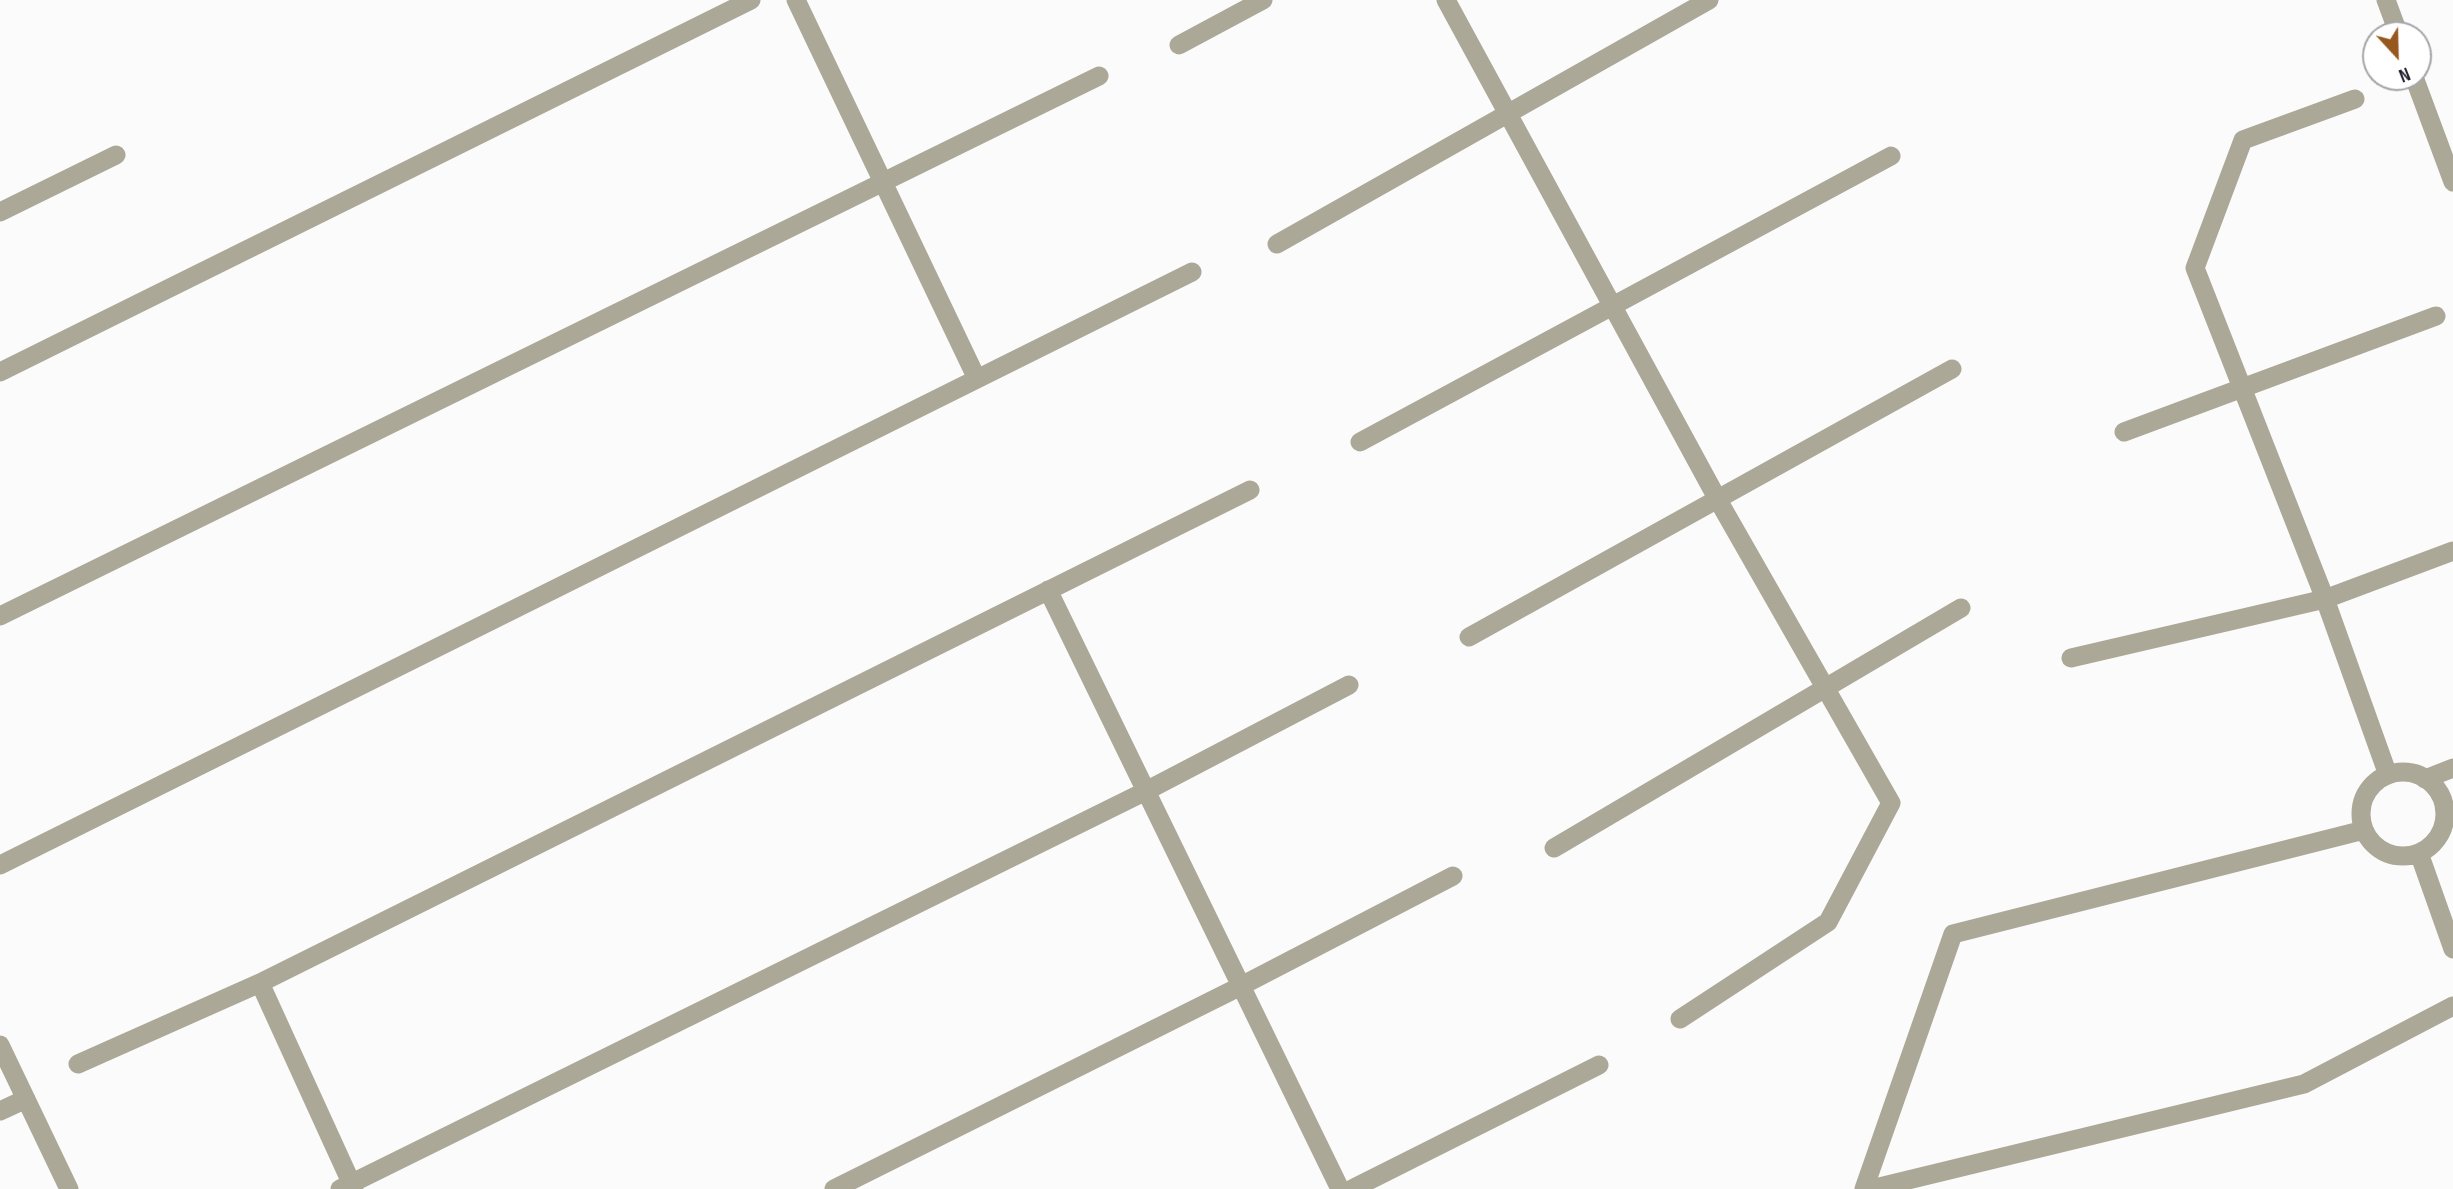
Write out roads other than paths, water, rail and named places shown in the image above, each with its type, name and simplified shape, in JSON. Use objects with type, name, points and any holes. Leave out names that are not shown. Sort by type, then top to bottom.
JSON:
[{"type":"street","points":[[0,372],[751,0]]},
{"type":"street","points":[[796,0],[977,379]]},
{"type":"street","points":[[1179,45],[1263,0]]},
{"type":"street","points":[[1446,0],[1718,500],[1891,803],[1828,922],[1681,1019]]},
{"type":"street","points":[[1277,244],[1709,0]]},
{"type":"street","points":[[2386,0],[2394,21]]},
{"type":"street","points":[[0,616],[1099,76]]},
{"type":"street","points":[[2419,91],[2453,183]]},
{"type":"street","points":[[2355,99],[2243,139],[2195,268],[2325,599],[2388,775]]},
{"type":"street","points":[[0,212],[116,155]]},
{"type":"street","points":[[1360,442],[1891,156]]},
{"type":"street","points":[[0,865],[1192,272]]},
{"type":"street","points":[[2123,432],[2436,316]]},
{"type":"street","points":[[1469,637],[1952,369]]},
{"type":"street","points":[[79,1064],[260,983],[1250,490]]},
{"type":"street","points":[[2071,658],[2325,599],[2453,551]]},
{"type":"street","points":[[1048,590],[1340,1189]]},
{"type":"street","points":[[1555,848],[1961,608]]},
{"type":"street","points":[[260,983],[348,1187],[1146,791],[1349,685]]},
{"type":"street","points":[[2425,779],[2453,768]]},
{"type":"street","points":[[2402,772],[2416,775],[2425,779],[2439,792],[2449,818],[2431,845],[2419,853],[2392,855],[2370,841],[2364,830],[2362,803],[2376,782],[2388,775],[2402,772]]},
{"type":"street","points":[[1864,1189],[1953,934],[2364,830]]},
{"type":"street","points":[[2419,853],[2453,949]]},
{"type":"street","points":[[834,1189],[1241,986],[1453,876]]},
{"type":"street","points":[[1871,1189],[2304,1084],[2453,1006]]},
{"type":"street","points":[[0,1045],[69,1189]]},
{"type":"street","points":[[1352,1189],[1600,1065]]},
{"type":"street","points":[[0,1111],[26,1100]]}]
